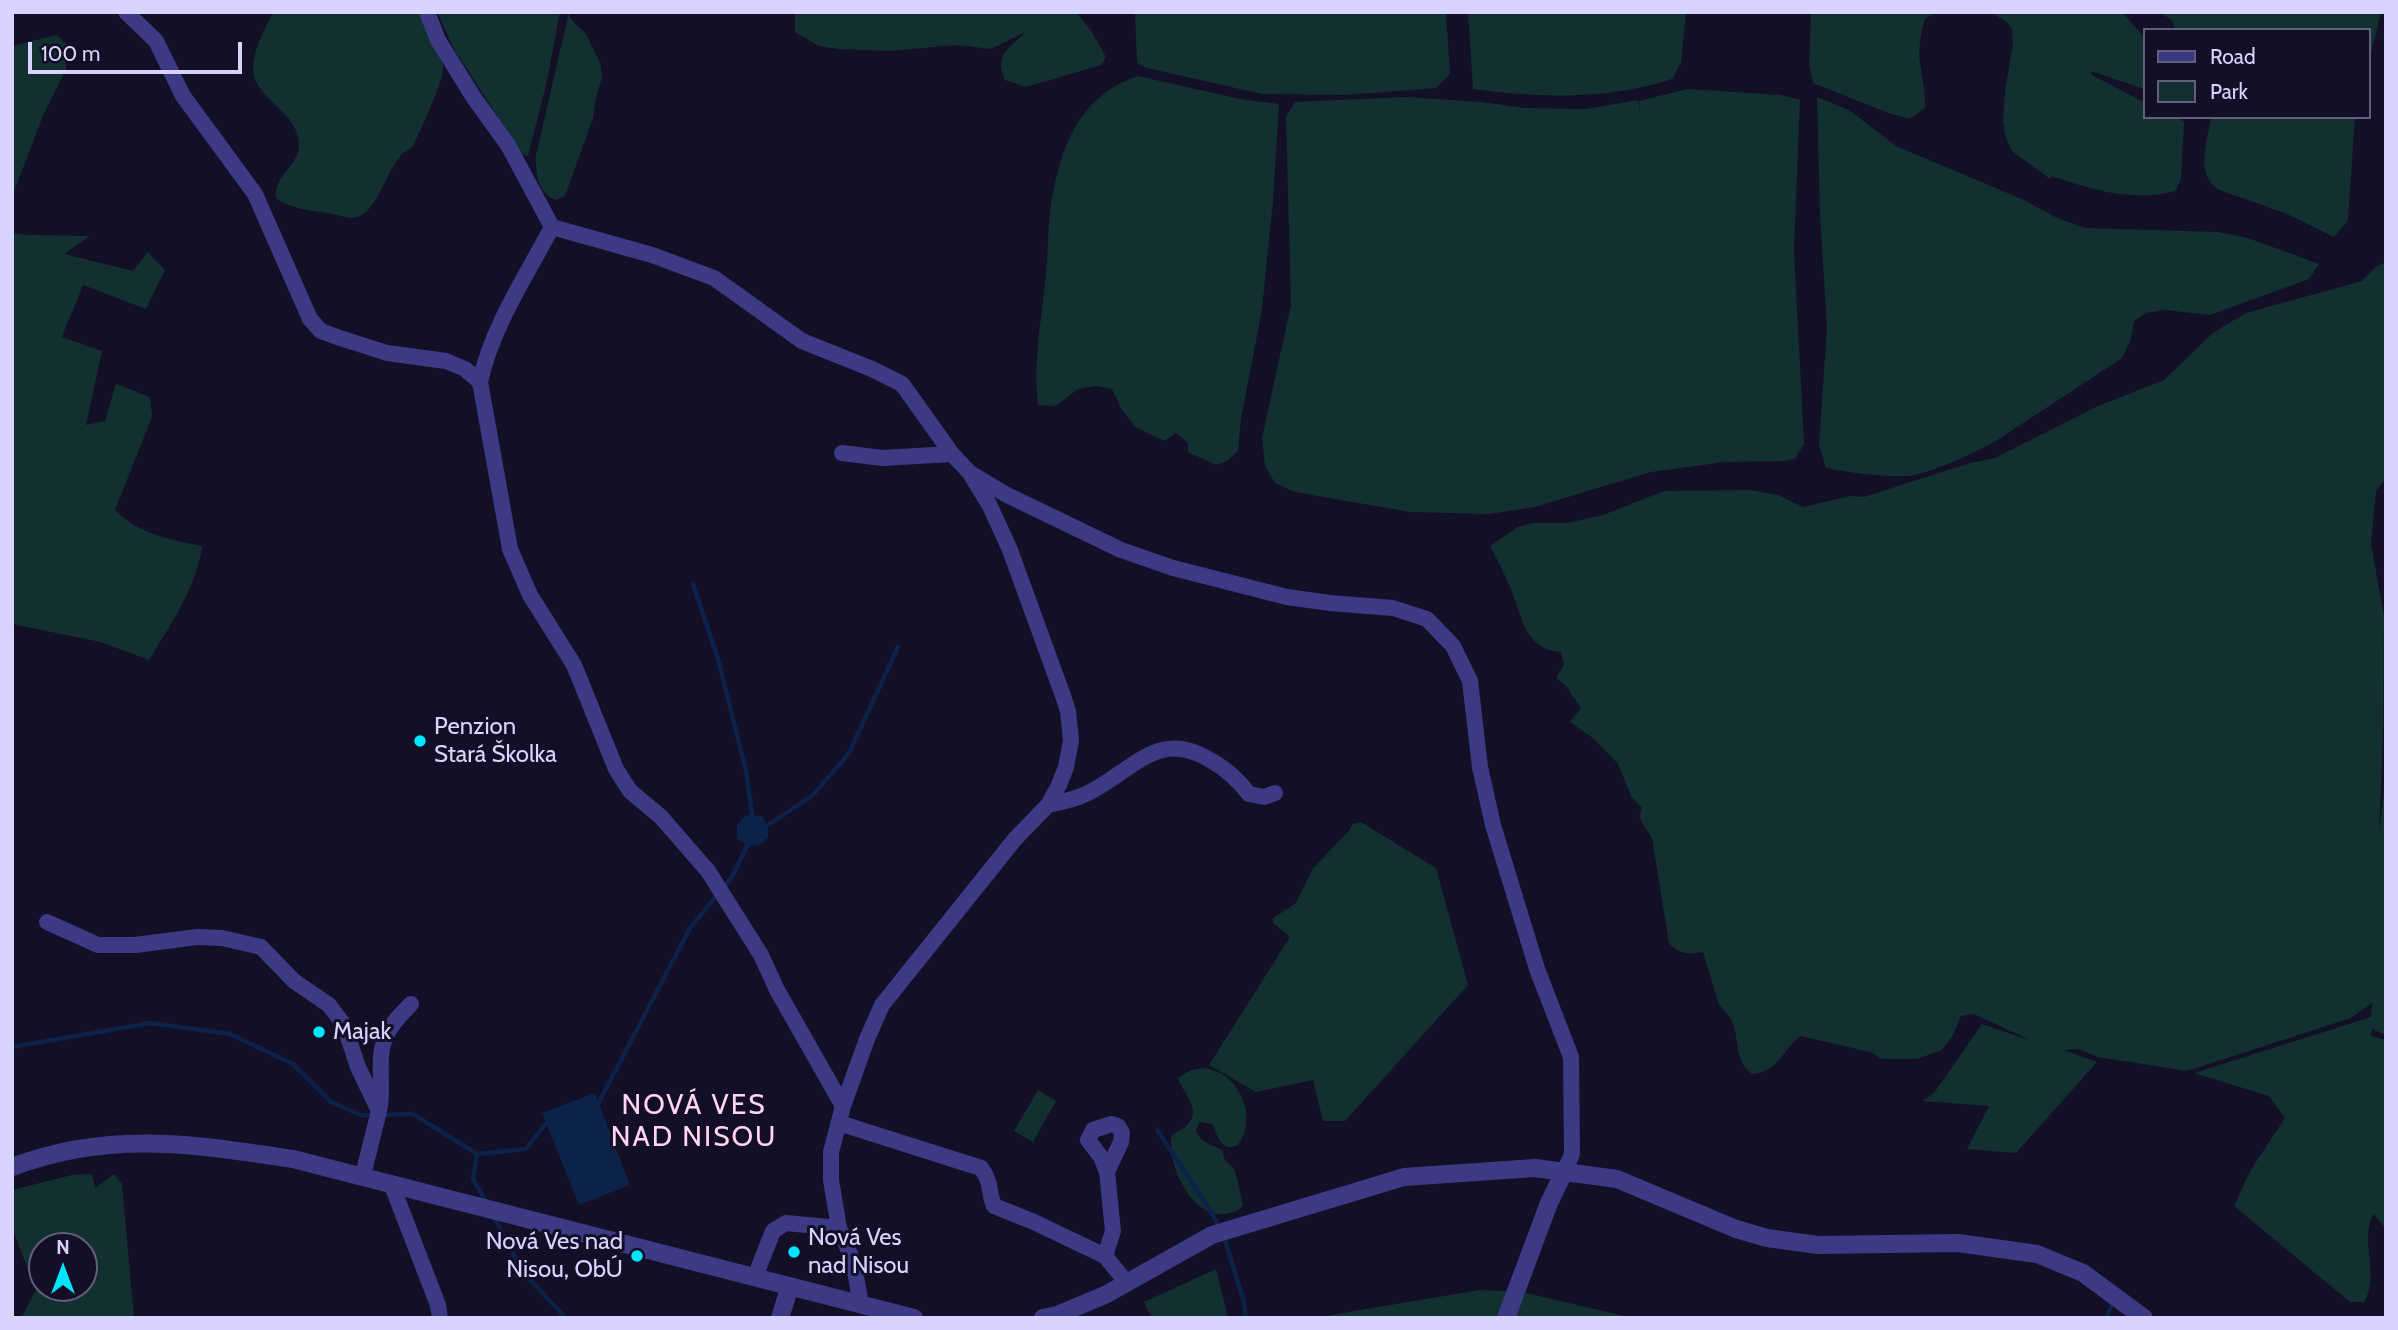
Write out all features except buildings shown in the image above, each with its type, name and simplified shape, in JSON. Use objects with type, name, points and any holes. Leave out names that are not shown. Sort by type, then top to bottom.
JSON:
[{"type":"street","points":[[126,12],[156,41],[183,96],[254,194],[310,319],[321,331],[387,353],[446,361],[465,369],[480,382]]},
{"type":"street","points":[[427,12],[438,40],[474,98],[509,145],[552,227],[652,255],[714,278],[803,341],[902,384],[952,454],[970,473],[990,506],[1010,550],[1068,711],[1070,751],[1059,785],[1048,805],[1015,839],[882,1005],[843,1106],[831,1152],[831,1180],[839,1228],[853,1261],[861,1304]]},
{"type":"street","points":[[552,227],[494,338],[480,382],[510,549],[530,595],[574,665],[616,769],[630,791],[661,817],[708,871],[761,955],[776,990],[843,1106]]},
{"type":"street","points":[[842,453],[882,458],[952,454]]},
{"type":"street","points":[[970,473],[1005,494],[1121,550],[1173,568],[1287,597],[1393,608],[1427,619],[1453,646],[1470,681],[1480,766],[1493,825],[1537,969],[1572,1057],[1572,1154],[1549,1203],[1506,1318]]},
{"type":"street","points":[[990,506],[1005,494]]},
{"type":"street","points":[[1048,805],[1068,801],[1089,792],[1153,752],[1184,747],[1221,766],[1249,794],[1264,797],[1275,793]]},
{"type":"street","points":[[47,922],[99,945],[135,945],[197,937],[222,938],[261,947],[294,981],[329,1005],[339,1017],[379,1111]]},
{"type":"street","points":[[363,1175],[383,1097],[381,1064],[385,1036],[411,1004]]},
{"type":"street","points":[[839,1123],[981,1168],[989,1179],[989,1195],[994,1206],[1105,1256],[1127,1283]]},
{"type":"street","points":[[12,1167],[45,1154],[91,1145],[142,1142],[269,1155],[363,1175],[861,1304],[887,1315],[914,1318]]},
{"type":"street","points":[[1042,1318],[1057,1315],[1127,1283],[1212,1235],[1404,1177],[1535,1168],[1617,1179],[1736,1229],[1767,1238],[1818,1245],[1958,1243],[2037,1254],[2083,1273],[2144,1318]]},
{"type":"street","points":[[1105,1256],[1113,1231],[1107,1172]]},
{"type":"street","points":[[391,1183],[438,1305],[440,1318]]},
{"type":"street","points":[[755,1278],[773,1231],[786,1223],[839,1228]]},
{"type":"street","points":[[780,1318],[790,1286]]},
{"type":"green space","points":[[273,12],[419,12],[437,47],[442,61],[442,74],[420,131],[412,148],[404,152],[391,170],[374,202],[360,216],[346,217],[304,210],[276,198],[278,183],[295,159],[299,145],[292,123],[260,89],[255,79],[255,54]]},
{"type":"green space","points":[[437,12],[560,12],[547,81],[528,156],[522,154],[454,49]]},
{"type":"green space","points":[[569,12],[570,18],[586,34],[600,62],[602,78],[593,118],[565,196],[556,200],[541,187],[536,155]]},
{"type":"green space","points":[[795,12],[1076,12],[1092,32],[1106,57],[1101,65],[1026,87],[1005,80],[1001,64],[1005,52],[1025,32],[991,49],[956,45],[889,51],[838,49],[819,46],[795,32]]},
{"type":"green space","points":[[1135,12],[1446,12],[1450,74],[1436,88],[1346,95],[1262,94],[1147,68],[1137,63]]},
{"type":"green space","points":[[1468,12],[1686,12],[1681,63],[1672,79],[1623,91],[1548,95],[1473,89]]},
{"type":"green space","points":[[1811,12],[1936,12],[1925,19],[1920,41],[1919,57],[1925,108],[1910,119],[1813,83],[1809,64]]},
{"type":"green space","points":[[1990,12],[2122,12],[2142,35],[2142,88],[2091,71],[2092,75],[2142,101],[2142,119],[2180,119],[2184,122],[2181,179],[2175,191],[2144,196],[2128,195],[2096,190],[2051,176],[2050,179],[2012,151],[2005,135],[2003,121],[2013,43],[2012,29],[2007,22]]},
{"type":"green space","points":[[2159,12],[2381,12],[2370,58],[2370,28],[2174,28],[2172,20]]},
{"type":"green space","points":[[57,35],[66,44],[66,70],[42,118],[12,197],[12,46]]},
{"type":"green space","points":[[1138,76],[1240,99],[1279,104],[1262,309],[1241,419],[1238,451],[1227,461],[1216,465],[1188,452],[1188,443],[1176,433],[1164,441],[1135,427],[1122,410],[1112,389],[1095,386],[1078,389],[1056,406],[1038,405],[1037,355],[1051,203],[1057,173],[1070,137],[1090,107],[1103,94]]},
{"type":"green space","points":[[1687,89],[1781,95],[1800,100],[1794,250],[1804,444],[1795,459],[1725,462],[1651,472],[1535,507],[1489,514],[1410,512],[1295,492],[1275,483],[1265,466],[1262,438],[1291,305],[1286,117],[1295,102],[1405,97],[1525,108],[1586,109],[1638,100],[1640,115],[1639,101]]},
{"type":"green space","points":[[1817,97],[1849,110],[1896,146],[2085,228],[2218,232],[2248,238],[2319,264],[2309,279],[2210,315],[2164,310],[2146,313],[2134,321],[2131,339],[2122,358],[1996,441],[1967,456],[1924,473],[1906,476],[1826,468],[1819,445],[1827,327]]},
{"type":"green space","points":[[2211,119],[2355,119],[2348,220],[2334,237],[2285,213],[2219,190],[2207,175],[2204,156]]},
{"type":"green space","points":[[12,233],[90,236],[64,254],[133,271],[148,252],[165,270],[146,309],[83,285],[62,337],[102,351],[86,425],[105,421],[116,384],[150,397],[152,417],[115,510],[144,530],[202,546],[189,591],[149,660],[101,642],[12,624]]},
{"type":"green space","points":[[2386,262],[2386,478],[2376,491],[2371,544],[2384,616],[2379,835],[2386,771],[2386,1035],[2372,1029],[2371,1036],[2386,1040],[2386,1229],[2374,1214],[2368,1234],[2369,1291],[2364,1302],[2350,1302],[2234,1206],[2250,1171],[2285,1118],[2269,1096],[2194,1073],[2371,1017],[2372,1003],[2351,1018],[2187,1071],[2098,1057],[2078,1049],[2064,1050],[2097,1062],[2016,1153],[1967,1149],[1989,1106],[1922,1101],[1934,1093],[1982,1024],[2032,1041],[1974,1014],[1961,1016],[1953,1035],[1942,1050],[1917,1059],[1882,1059],[1870,1052],[1800,1036],[1768,1070],[1752,1074],[1741,1061],[1733,1023],[1718,1002],[1703,952],[1684,953],[1669,943],[1652,838],[1639,816],[1642,808],[1631,796],[1618,764],[1594,739],[1570,722],[1581,708],[1565,685],[1556,678],[1564,664],[1561,652],[1540,645],[1527,631],[1490,546],[1518,527],[1533,523],[1567,523],[1603,515],[1664,491],[1750,490],[1778,495],[1803,507],[1850,496],[1864,497],[1970,463],[1995,458],[2098,406],[2164,380],[2214,332],[2246,313],[2362,281],[2376,267]]},
{"type":"green space","points":[[1361,822],[1436,868],[1468,985],[1345,1121],[1323,1121],[1313,1080],[1256,1092],[1209,1065],[1290,937],[1273,923],[1273,918],[1296,903],[1313,868],[1353,824]]},
{"type":"green space","points":[[1203,1068],[1227,1077],[1242,1097],[1246,1109],[1244,1134],[1238,1145],[1224,1145],[1212,1124],[1200,1122],[1196,1130],[1202,1140],[1222,1150],[1225,1160],[1235,1170],[1243,1205],[1230,1213],[1217,1214],[1205,1210],[1194,1201],[1178,1176],[1173,1161],[1172,1135],[1187,1125],[1193,1113],[1178,1078],[1191,1070]]},
{"type":"green space","points":[[1038,1090],[1056,1101],[1033,1142],[1014,1131]]},
{"type":"green space","points":[[92,1174],[95,1188],[114,1174],[122,1184],[134,1318],[21,1318],[30,1302],[98,1302],[98,1232],[28,1232],[28,1269],[12,1228],[12,1190],[72,1175]]},
{"type":"green space","points":[[1216,1269],[1228,1318],[1152,1318],[1144,1302]]},
{"type":"green space","points":[[1480,1290],[1522,1292],[1633,1318],[1323,1318],[1331,1315]]},
{"type":"water","points":[[746,815],[763,816],[768,828],[768,838],[758,846],[748,845],[737,839],[737,825]]},
{"type":"water","points":[[595,1093],[630,1185],[579,1205],[542,1113]]},
{"type":"waterway","points":[[693,584],[718,659],[746,771],[753,820]]},
{"type":"waterway","points":[[765,827],[813,795],[849,753],[898,647]]},
{"type":"waterway","points":[[597,1106],[690,928],[732,877],[749,842]]},
{"type":"waterway","points":[[12,1047],[150,1023],[230,1034],[293,1064],[331,1102],[361,1115],[374,1115]]},
{"type":"waterway","points":[[383,1115],[413,1114],[477,1154],[473,1179],[487,1203]]},
{"type":"waterway","points":[[477,1154],[526,1149],[546,1123],[551,1123]]},
{"type":"waterway","points":[[1157,1130],[1220,1229]]},
{"type":"waterway","points":[[494,1217],[523,1272],[566,1318]]},
{"type":"waterway","points":[[1224,1237],[1244,1302],[1246,1318]]},
{"type":"waterway","points":[[2106,1318],[2112,1305]]},
{"type":"place","name":"Penzion Stará Školka","points":[[420,741]]},
{"type":"place","name":"Majak","points":[[319,1032]]},
{"type":"place","name":"Nová Ves nad Nisou","points":[[794,1252]]},
{"type":"place","name":"Nová Ves nad Nisou, ObÚ","points":[[637,1256]]},
{"type":"district","name":"NOVÁ VES NAD NISOU","points":[[694,1122]]}]
